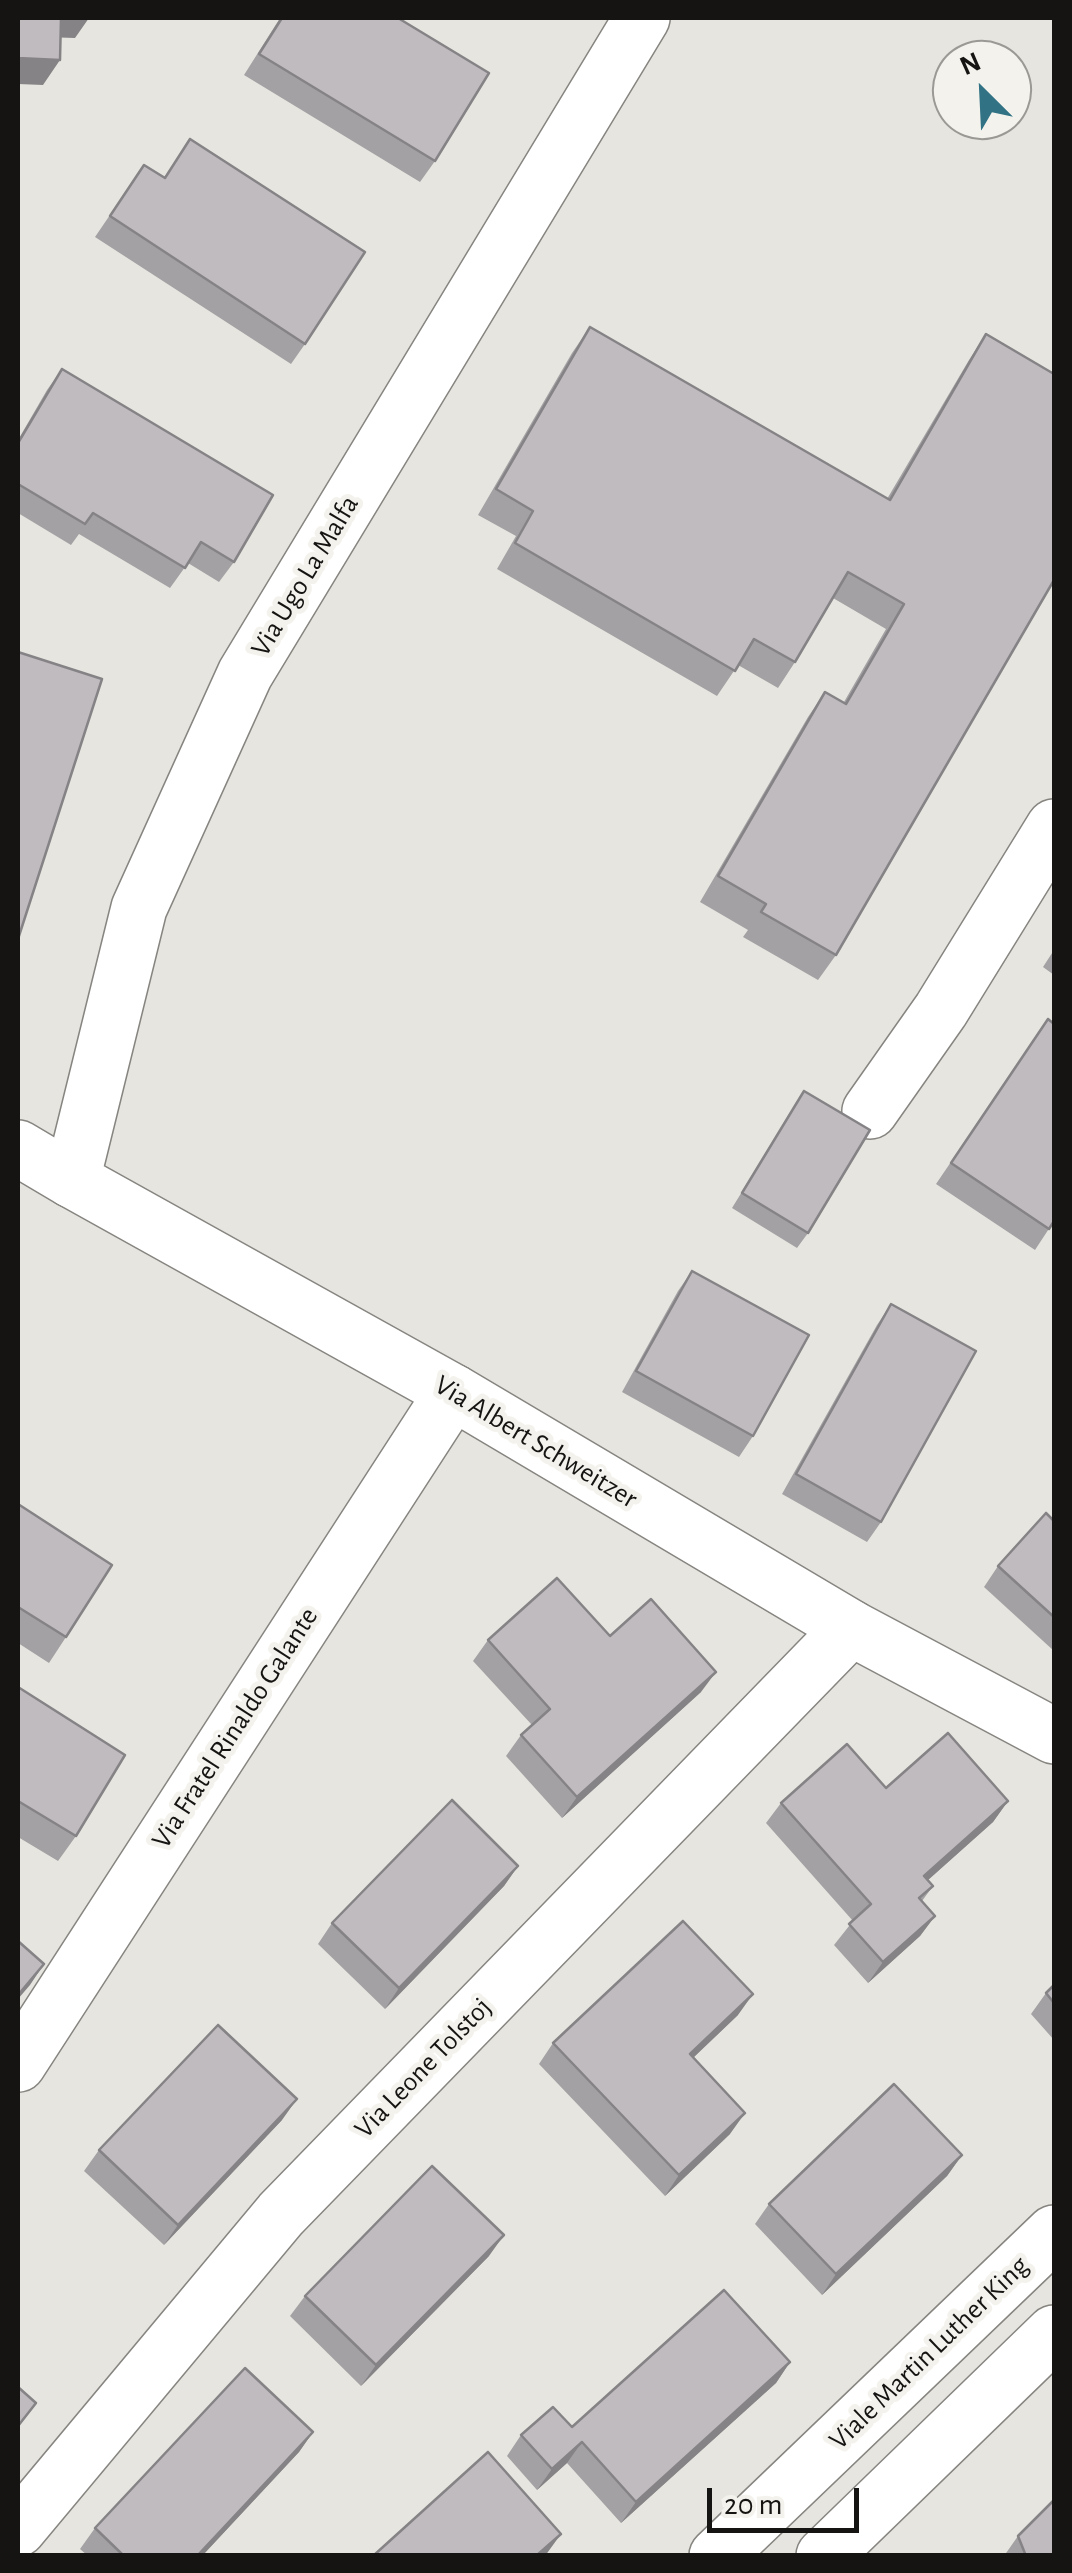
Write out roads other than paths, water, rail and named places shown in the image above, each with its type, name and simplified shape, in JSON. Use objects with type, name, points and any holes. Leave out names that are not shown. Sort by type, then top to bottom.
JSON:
[{"type":"street","name":"Via Ugo La Malfa","points":[[72,1180],[139,908],[245,674],[642,18]]},
{"type":"street","points":[[870,1111],[942,1010],[1054,827]]},
{"type":"street","name":"Via Albert Schweitzer","points":[[18,1148],[453,1392],[851,1628],[1054,1736]]},
{"type":"street","name":"Via Fratel Rinaldo Galante","points":[[18,2064],[453,1392]]},
{"type":"street","name":"Via Leone Tolstoj","points":[[18,2529],[280,2214],[851,1628]]},
{"type":"street","name":"Viale Martin Luther King","points":[[717,2556],[1054,2233]]},
{"type":"street","points":[[824,2556],[1054,2333]]}]
